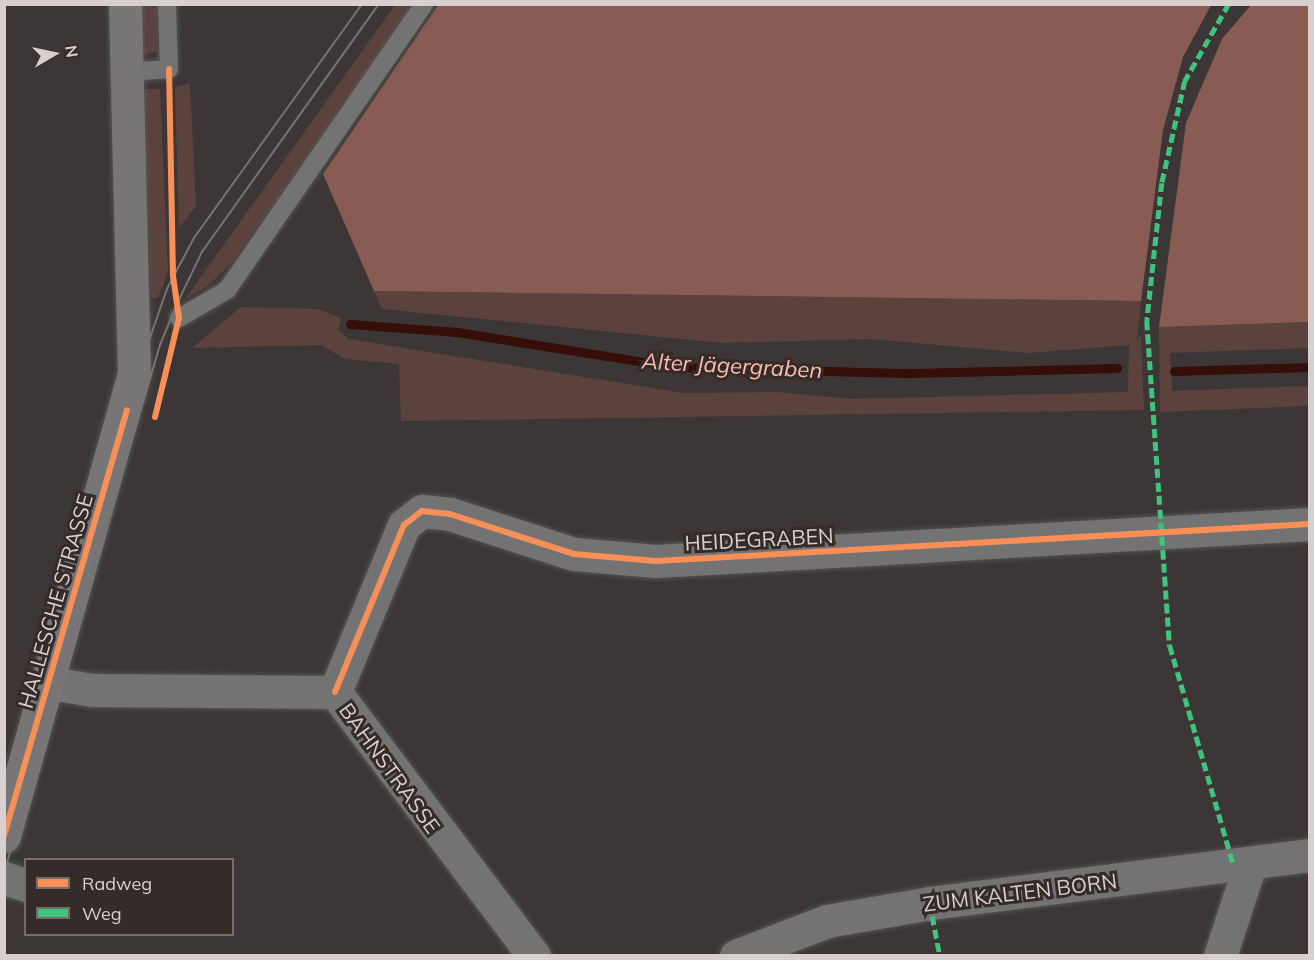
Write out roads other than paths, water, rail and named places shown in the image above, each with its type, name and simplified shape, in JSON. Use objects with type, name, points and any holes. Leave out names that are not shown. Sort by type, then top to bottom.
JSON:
[{"type":"street","name":"HALLESCHE STRASSE","points":[[4,836],[50,683],[134,373],[125,4]]},
{"type":"street","name":"HEIDEGRABEN","points":[[335,692],[404,525],[422,511],[450,514],[574,554],[656,561],[1310,524]]},
{"type":"street","name":"BAHNSTRASSE","points":[[50,683],[92,690],[335,692],[534,956]]},
{"type":"street","name":"ZUM KALTEN BORN","points":[[736,956],[827,921],[919,905],[1310,855]]},
{"type":"street","points":[[1220,956],[1250,864]]},
{"type":"street","points":[[4,878],[24,884]]},
{"type":"lane","points":[[128,72],[169,69],[167,4]]},
{"type":"lane","points":[[179,318],[227,290],[424,4]]},
{"type":"waterway","name":"Alter Jägergraben","points":[[350,324],[457,332],[676,367],[912,373],[1117,368]]},
{"type":"waterway","name":"Alter Jägergraben","points":[[1174,371],[1310,367]]},
{"type":"tram line","points":[[4,823],[131,392],[167,289],[194,238],[362,4]]},
{"type":"tram line","points":[[4,873],[160,345],[177,304],[202,252],[379,4]]}]
